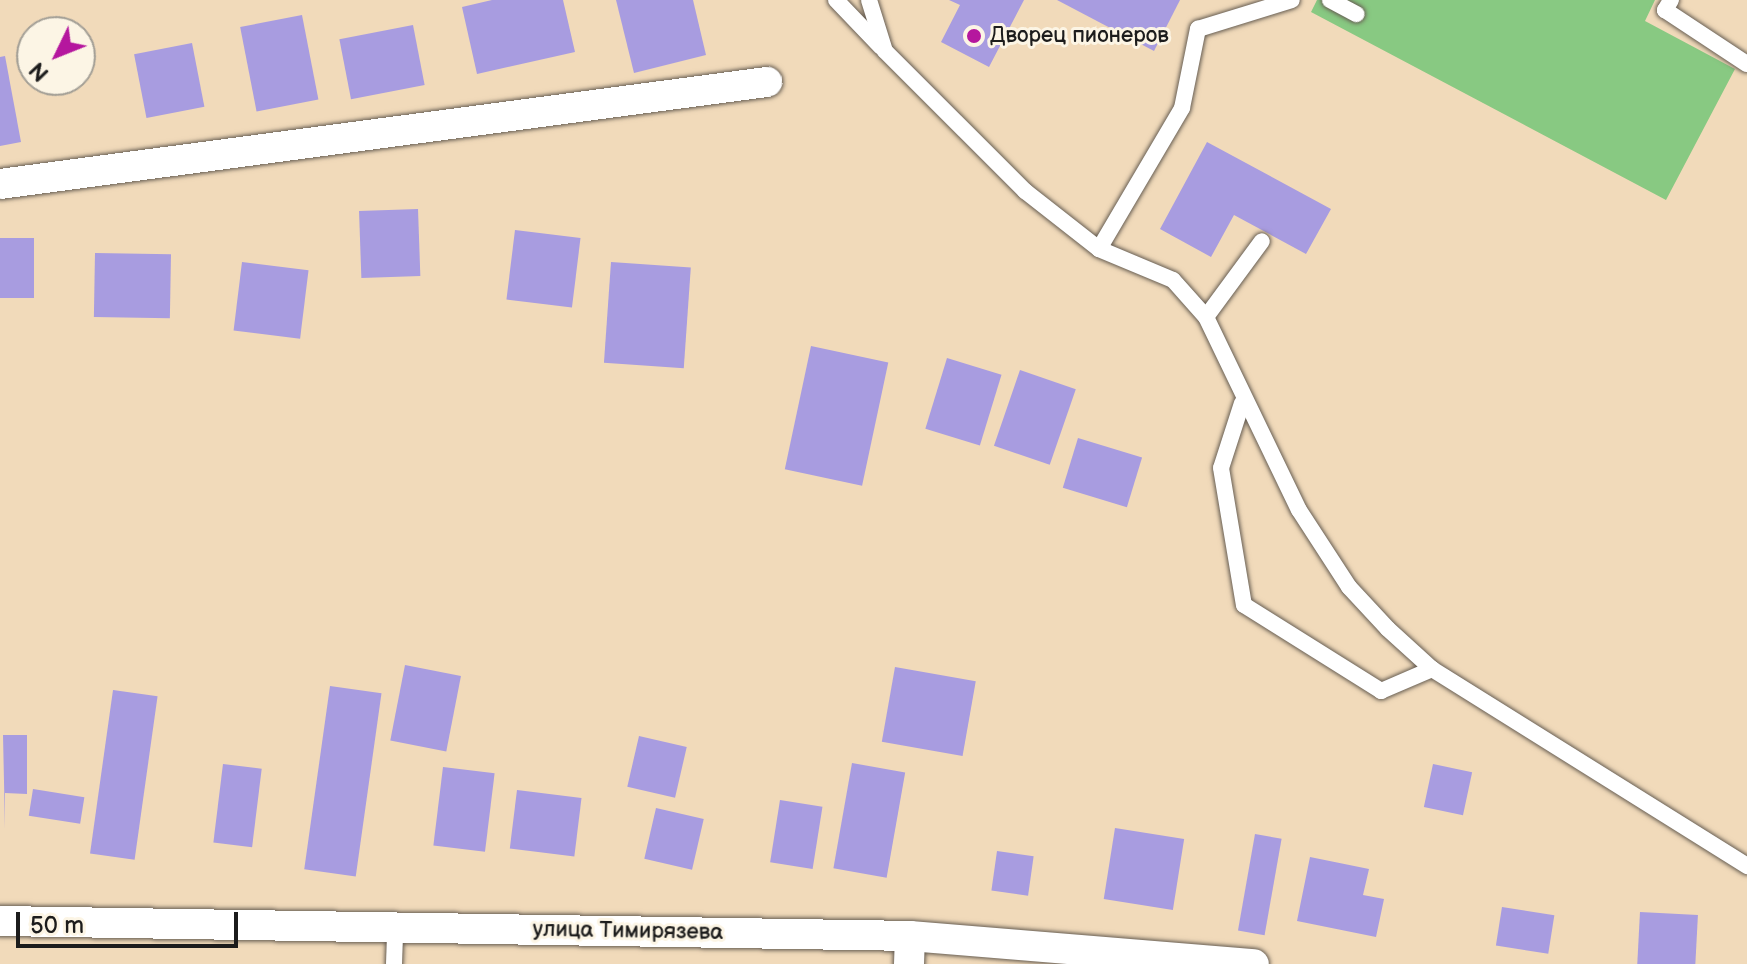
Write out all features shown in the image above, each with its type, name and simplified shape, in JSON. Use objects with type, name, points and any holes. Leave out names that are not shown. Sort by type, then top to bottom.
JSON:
[{"type":"street","points":[[0,184],[767,82]]},
{"type":"street","name":"улица Тимирязева","points":[[0,921],[395,927],[1254,964]]},
{"type":"lane","points":[[836,0],[1025,191],[1099,249],[1173,280],[1206,317],[1242,403],[1349,587],[1432,669],[1747,866]]},
{"type":"lane","points":[[869,0],[885,51]]},
{"type":"lane","points":[[1099,249],[1182,108],[1198,29],[1292,0]]},
{"type":"lane","points":[[1330,0],[1356,14]]},
{"type":"lane","points":[[1671,0],[1665,10],[1747,64]]},
{"type":"lane","points":[[1206,317],[1262,241]]},
{"type":"lane","points":[[1242,403],[1221,468],[1244,605],[1381,691],[1432,669]]},
{"type":"lane","points":[[394,964],[395,927]]},
{"type":"green space","points":[[1317,0],[1655,0],[1645,21],[1735,69],[1666,200],[1311,12]]},
{"type":"building","points":[[492,0],[563,0],[575,52],[477,74],[462,7]]},
{"type":"building","points":[[616,0],[693,0],[706,55],[634,73]]},
{"type":"building","name":"Дворец пионеров","points":[[949,0],[1024,0],[989,67],[941,42],[960,5]]},
{"type":"building","name":"Дворец пионеров","points":[[1057,0],[1180,0],[1154,51]]},
{"type":"building","points":[[302,15],[318,99],[257,111],[240,27]]},
{"type":"building","points":[[413,25],[425,85],[351,99],[339,39]]},
{"type":"building","points":[[192,43],[204,107],[146,118],[134,54]]},
{"type":"building","points":[[5,56],[21,142],[0,146],[0,57]]},
{"type":"building","points":[[1207,142],[1331,209],[1306,254],[1234,215],[1211,257],[1160,229]]},
{"type":"building","points":[[418,209],[420,276],[361,278],[359,211]]},
{"type":"building","points":[[515,230],[581,238],[572,308],[506,299]]},
{"type":"building","points":[[0,238],[34,238],[34,298],[0,298]]},
{"type":"building","points":[[95,253],[171,254],[170,318],[94,317]]},
{"type":"building","points":[[242,262],[309,270],[300,339],[234,330]]},
{"type":"building","points":[[611,262],[691,268],[684,368],[604,363]]},
{"type":"building","points":[[811,346],[888,362],[862,486],[785,469]]},
{"type":"building","points":[[947,358],[1002,375],[980,445],[925,429]]},
{"type":"building","points":[[1020,370],[1076,389],[1050,465],[994,446]]},
{"type":"building","points":[[1078,438],[1142,458],[1127,507],[1063,488]]},
{"type":"building","points":[[405,665],[461,676],[446,751],[390,741]]},
{"type":"building","points":[[895,667],[976,681],[963,756],[882,742]]},
{"type":"building","points":[[330,686],[381,693],[356,876],[304,869]]},
{"type":"building","points":[[113,690],[158,696],[135,860],[90,853]]},
{"type":"building","points":[[3,735],[27,735],[27,794],[5,793],[5,829]]},
{"type":"building","points":[[639,736],[687,747],[675,798],[627,787]]},
{"type":"building","points":[[852,763],[905,772],[887,878],[833,868]]},
{"type":"building","points":[[223,764],[262,769],[252,847],[213,842]]},
{"type":"building","points":[[1433,764],[1472,772],[1463,815],[1424,807]]},
{"type":"building","points":[[443,767],[495,773],[485,852],[433,845]]},
{"type":"building","points":[[33,789],[84,797],[80,824],[29,816]]},
{"type":"building","points":[[517,790],[582,798],[574,856],[510,849]]},
{"type":"building","points":[[780,800],[822,807],[813,869],[770,862]]},
{"type":"building","points":[[656,808],[704,819],[692,870],[644,859]]},
{"type":"building","points":[[1115,828],[1184,839],[1173,910],[1104,899]]},
{"type":"building","points":[[1255,834],[1282,839],[1265,935],[1238,931]]},
{"type":"building","points":[[997,851],[1034,856],[1028,896],[991,891]]},
{"type":"building","points":[[1310,857],[1369,869],[1363,895],[1384,899],[1376,937],[1297,921]]},
{"type":"building","points":[[1502,907],[1554,915],[1548,954],[1496,946]]},
{"type":"building","points":[[1640,912],[1698,915],[1695,964],[1637,964]]},
{"type":"place","name":"Дворец пионеров","points":[[974,36]]}]
